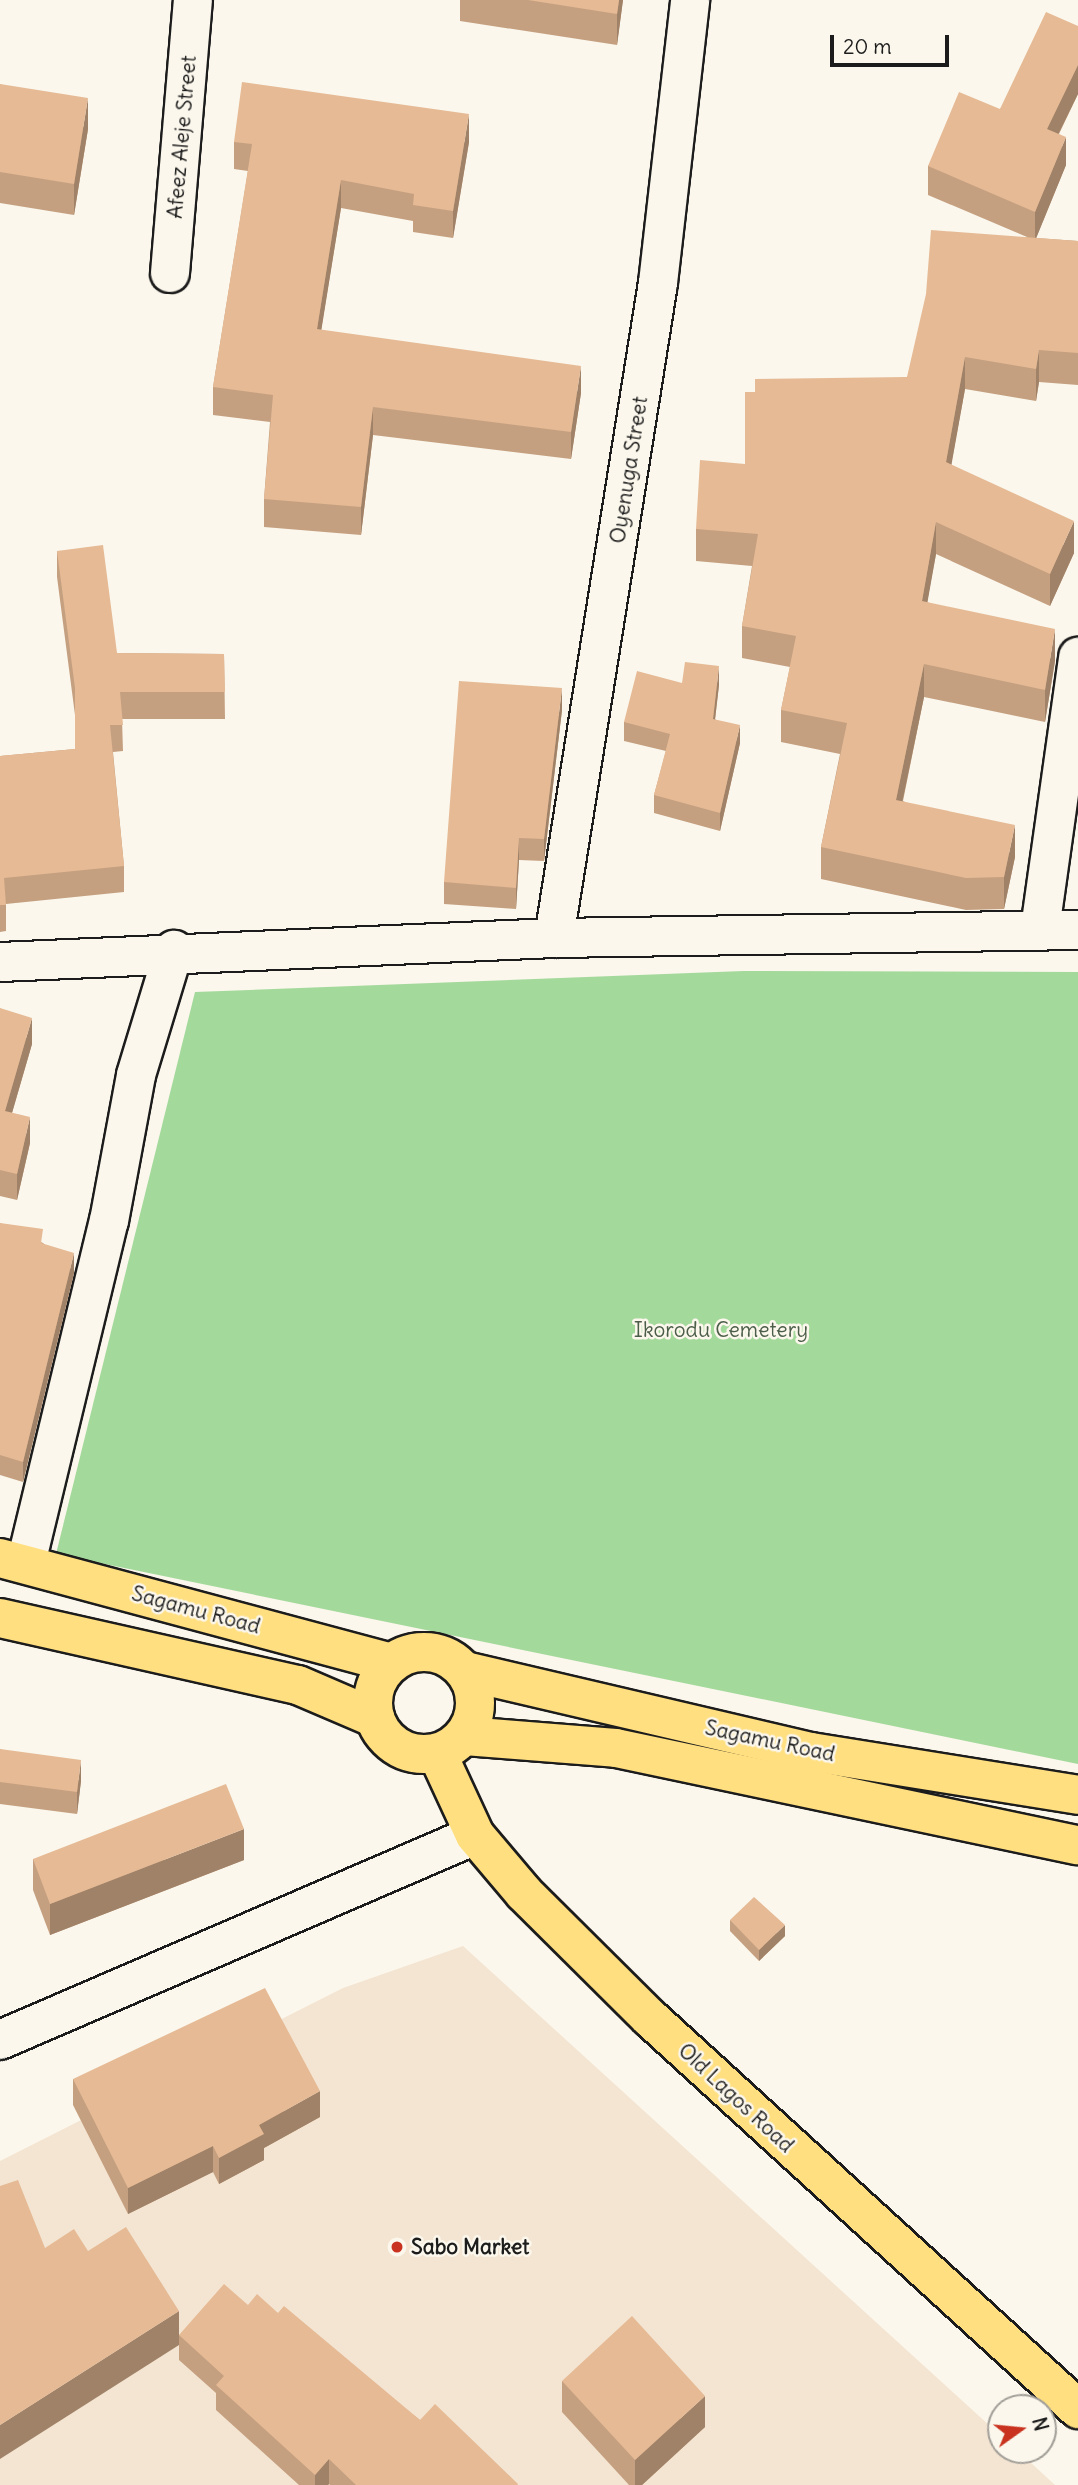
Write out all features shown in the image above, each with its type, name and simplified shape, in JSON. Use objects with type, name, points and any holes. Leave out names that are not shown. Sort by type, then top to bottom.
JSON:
[{"type":"main road","name":"Sagamu Road","points":[[13,1561],[391,1664]]},
{"type":"main road","points":[[0,1618],[298,1685],[375,1717],[402,1750],[451,1744],[476,1703],[465,1671],[437,1653],[421,1651],[391,1664],[374,1692],[375,1717]]},
{"type":"main road","name":"Sagamu Road","points":[[465,1671],[811,1752],[1078,1794]]},
{"type":"main road","name":"Sagamu Road","points":[[451,1744],[616,1748],[1078,1845]]},
{"type":"main road","name":"Old Lagos Road","points":[[451,1744],[475,1835],[650,2018],[1078,2409]]},
{"type":"street","name":"Afeez Aleje Street","points":[[170,273],[193,0]]},
{"type":"street","name":"Oyenuga Street","points":[[554,938],[656,296],[690,0]]},
{"type":"street","points":[[1040,929],[1078,657]]},
{"type":"street","points":[[0,961],[174,950],[554,938],[1078,930]]},
{"type":"street","points":[[13,1561],[109,1221],[136,1075],[174,950]]},
{"type":"street","points":[[0,2040],[475,1835]]},
{"type":"shaded area","name":"Sabo Market","points":[[463,1946],[987,2423],[987,2464],[1032,2464],[1055,2485],[0,2485],[0,2161],[343,1988]]},
{"type":"green space","name":"Ikorodu Cemetery","points":[[743,971],[1078,972],[1078,1764],[56,1554],[195,992]]},
{"type":"building","points":[[528,0],[619,0],[617,14]]},
{"type":"building","points":[[1046,12],[1078,26],[1078,65],[1047,129],[1066,137],[1035,212],[928,166],[959,92],[1000,109]]},
{"type":"building","points":[[242,82],[469,114],[453,211],[413,205],[414,194],[341,180],[317,329],[581,366],[571,432],[373,407],[361,507],[264,499],[273,395],[213,387],[252,144],[234,142]]},
{"type":"building","points":[[0,84],[88,98],[74,184],[0,172]]},
{"type":"building","points":[[931,230],[1078,241],[1078,353],[1039,350],[1036,369],[965,357],[946,462],[1074,521],[1050,574],[936,522],[922,601],[1055,629],[1045,690],[924,664],[896,800],[1015,825],[1004,877],[966,878],[821,847],[847,723],[781,710],[796,636],[742,626],[758,534],[696,529],[700,460],[745,464],[745,392],[755,392],[755,379],[907,377],[926,294]]},
{"type":"building","points":[[103,545],[117,653],[224,654],[225,692],[120,692],[123,725],[110,725],[124,866],[4,878],[6,905],[0,905],[0,756],[75,749],[75,688],[57,551]]},
{"type":"building","points":[[685,662],[719,666],[713,719],[740,725],[720,813],[654,795],[670,734],[624,722],[637,671],[682,683]]},
{"type":"building","points":[[459,681],[562,688],[544,839],[519,838],[516,888],[444,882]]},
{"type":"building","points":[[0,1008],[32,1018],[5,1111],[30,1117],[17,1174],[0,1170]]},
{"type":"building","points":[[0,1223],[43,1229],[41,1243],[74,1253],[23,1462],[0,1455]]},
{"type":"building","points":[[0,1749],[81,1760],[77,1792],[0,1782]]},
{"type":"building","points":[[226,1784],[244,1829],[50,1904],[33,1859]]},
{"type":"building","points":[[754,1897],[785,1925],[759,1950],[730,1920]]},
{"type":"building","points":[[265,1988],[320,2091],[259,2125],[264,2134],[219,2158],[213,2146],[128,2188],[73,2079]]},
{"type":"building","points":[[18,2180],[45,2248],[74,2229],[88,2251],[126,2227],[179,2311],[0,2425],[0,2186]]},
{"type":"building","points":[[224,2284],[248,2305],[257,2294],[278,2313],[284,2306],[420,2420],[435,2404],[518,2484],[356,2485],[329,2459],[315,2475],[216,2385],[224,2376],[179,2335]]},
{"type":"building","points":[[632,2316],[705,2396],[635,2460],[562,2381]]},
{"type":"place","name":"Sabo Market","points":[[397,2247]]}]
